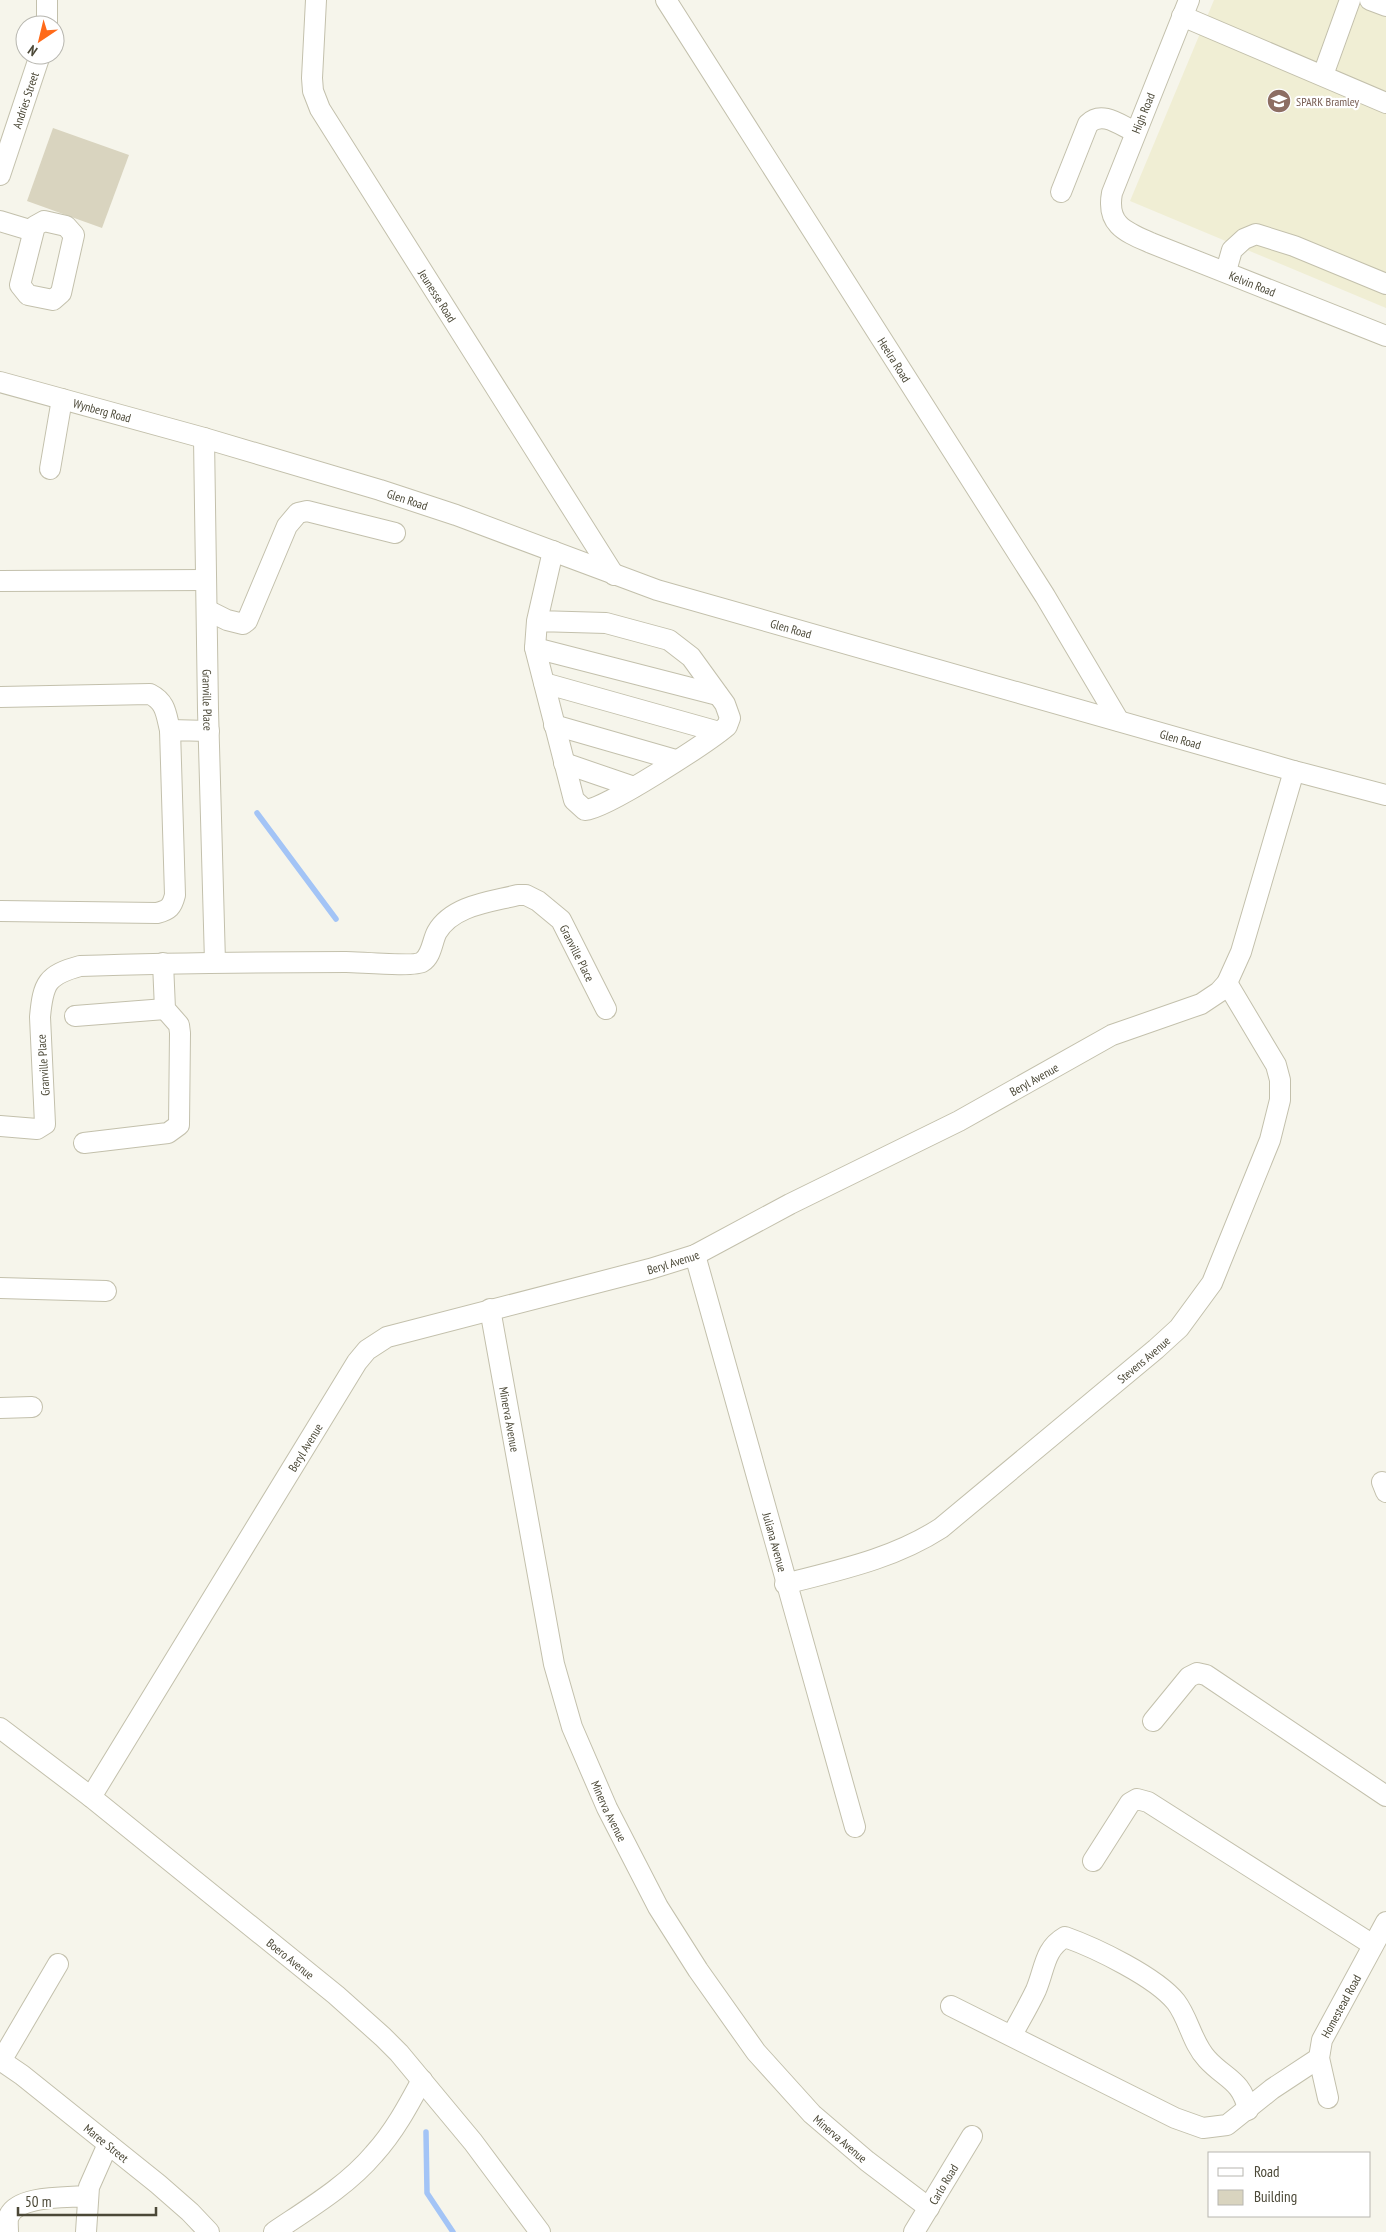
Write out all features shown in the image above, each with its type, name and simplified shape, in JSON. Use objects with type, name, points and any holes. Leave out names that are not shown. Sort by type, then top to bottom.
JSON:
[{"type":"street","points":[[47,0],[47,15]]},
{"type":"street","name":"Jeunesse Road","points":[[316,0],[312,78],[313,90],[320,109],[614,575]]},
{"type":"street","name":"Heelra Road","points":[[666,0],[1044,596],[1119,721]]},
{"type":"street","points":[[1323,75],[1350,0]]},
{"type":"street","points":[[1370,0],[1386,6]]},
{"type":"street","points":[[1186,8],[1323,75],[1386,103]]},
{"type":"street","name":"High Road","points":[[1120,226],[1114,219],[1110,204],[1136,132],[1186,8]]},
{"type":"street","name":"Andries Street","points":[[0,175],[37,65]]},
{"type":"street","points":[[1061,192],[1088,124],[1094,118],[1101,117],[1136,132]]},
{"type":"street","points":[[0,221],[34,230]]},
{"type":"street","name":"Kelvin Road","points":[[1120,226],[1130,234],[1151,244],[1226,271],[1386,336]]},
{"type":"street","points":[[1226,271],[1232,250],[1244,239],[1256,234],[1294,246],[1386,284]]},
{"type":"street","name":"Wynberg Road","points":[[0,382],[204,438]]},
{"type":"street","points":[[50,469],[62,399]]},
{"type":"street","name":"Glen Road","points":[[204,438],[380,490],[553,551],[614,575],[843,644],[1294,771],[1386,795]]},
{"type":"street","name":"Granville Place","points":[[204,438],[206,610],[215,962]]},
{"type":"street","points":[[206,610],[236,623],[243,624],[248,621],[286,526],[298,513],[308,511],[395,533]]},
{"type":"street","points":[[537,621],[606,623],[669,640],[691,657],[729,710],[730,718],[719,732],[634,787],[600,806],[585,810],[574,800],[535,648],[537,621],[553,551]]},
{"type":"street","points":[[0,581],[206,580]]},
{"type":"street","points":[[535,648],[718,695]]},
{"type":"street","points":[[544,683],[719,732]]},
{"type":"street","points":[[0,696],[150,694],[160,699],[164,705],[170,730],[175,895],[172,906],[167,911],[157,913],[0,911]]},
{"type":"street","points":[[554,725],[676,760]]},
{"type":"street","points":[[170,730],[209,731]]},
{"type":"street","points":[[564,763],[634,787]]},
{"type":"street","name":"Beryl Avenue","points":[[91,1797],[357,1362],[367,1350],[387,1337],[650,1269],[695,1255],[790,1204],[959,1121],[1112,1035],[1201,1004],[1219,992],[1227,983],[1241,952],[1294,771]]},
{"type":"street","name":"Granville Place","points":[[0,1126],[37,1129],[45,1124],[40,1017],[44,989],[58,972],[80,966],[215,962],[416,964],[422,962],[428,955],[437,933],[451,916],[460,911],[518,895],[526,895],[545,906],[561,920],[606,1009]]},
{"type":"street","points":[[84,1143],[168,1133],[179,1124],[180,1034],[179,1025],[165,1009],[163,963]]},
{"type":"street","name":"Stevens Avenue","points":[[785,1584],[877,1560],[905,1549],[941,1528],[1156,1349],[1191,1314],[1212,1282],[1270,1140],[1280,1100],[1280,1080],[1276,1066],[1227,983]]},
{"type":"street","points":[[75,1016],[165,1009]]},
{"type":"street","name":"Juliana Avenue","points":[[695,1255],[785,1584],[855,1828]]},
{"type":"street","points":[[0,1288],[106,1291]]},
{"type":"street","name":"Minerva Avenue","points":[[490,1309],[554,1664],[572,1727],[607,1808],[658,1907],[698,1970],[756,2052],[812,2114],[867,2161],[929,2208]]},
{"type":"street","points":[[0,1408],[32,1407]]},
{"type":"street","points":[[1153,1721],[1189,1677],[1196,1673],[1206,1675],[1386,1796]]},
{"type":"street","name":"Boero Avenue","points":[[0,1728],[91,1797],[336,1995],[383,2037],[422,2080],[540,2232]]},
{"type":"street","points":[[1093,1861],[1130,1802],[1137,1799],[1148,1802],[1373,1945]]},
{"type":"street","name":"Homestead Road","points":[[1328,2098],[1319,2058],[1322,2040],[1331,2020],[1386,1922]]},
{"type":"street","points":[[1012,2035],[1037,1988],[1045,1958],[1057,1941],[1066,1936],[1085,1944],[1165,1990],[1176,2003],[1202,2054],[1237,2085],[1245,2095],[1248,2110]]},
{"type":"street","points":[[1,2060],[58,1964]]},
{"type":"street","points":[[951,2006],[1175,2118],[1203,2128],[1223,2127],[1248,2110],[1272,2089],[1319,2058]]},
{"type":"street","name":"Maree Street","points":[[1,2060],[108,2144],[190,2212],[209,2232]]},
{"type":"street","points":[[274,2232],[319,2200],[374,2154],[401,2117],[422,2080]]},
{"type":"street","name":"Carlo Road","points":[[914,2232],[972,2136]]},
{"type":"street","points":[[86,2232],[87,2196],[108,2144]]},
{"type":"street","points":[[8,2232],[8,2217],[14,2208],[23,2202],[87,2196]]},
{"type":"shaded area","name":"SPARK Bramley","points":[[1214,0],[1386,0],[1386,308],[1130,201]]},
{"type":"building","points":[[53,128],[129,155],[102,228],[27,201]]},
{"type":"waterway","points":[[257,813],[336,919]]},
{"type":"waterway","points":[[426,2132],[427,2193],[453,2232]]},
{"type":"place","name":"SPARK Bramley","points":[[1279,101]]}]
